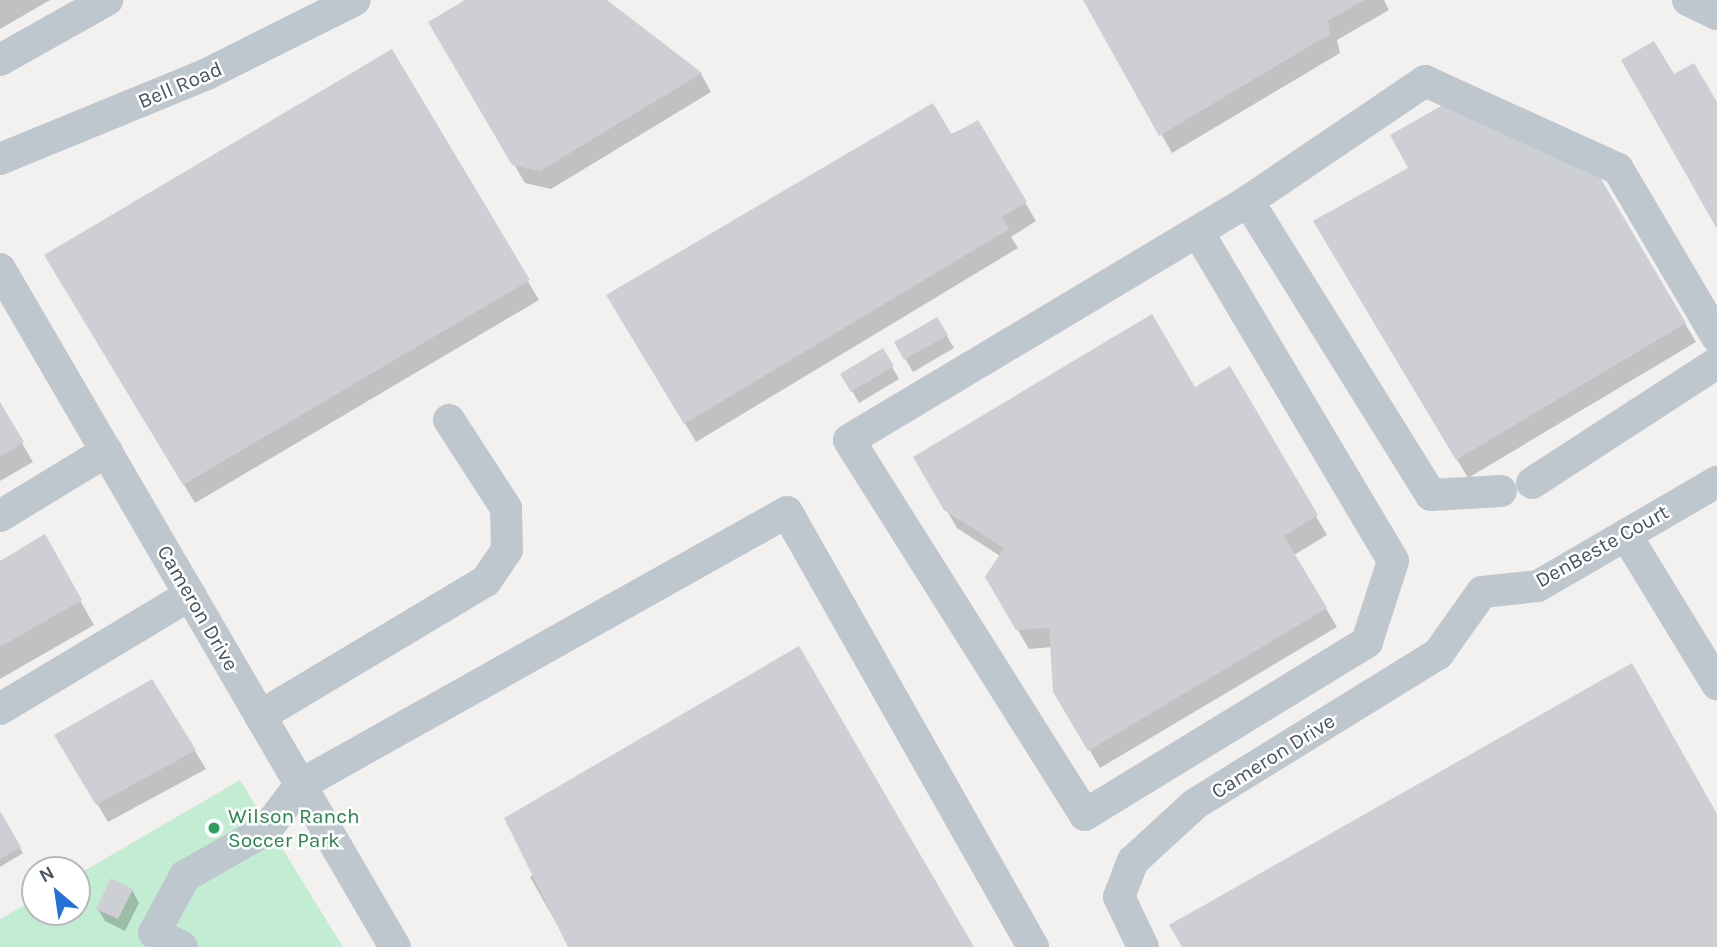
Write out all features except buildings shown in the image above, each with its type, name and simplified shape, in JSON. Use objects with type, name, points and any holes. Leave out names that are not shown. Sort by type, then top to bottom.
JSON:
[{"type":"street","points":[[0,60],[107,0]]},
{"type":"street","name":"Bell Road","points":[[0,159],[208,74],[355,0]]},
{"type":"street","points":[[1688,0],[1717,14]]},
{"type":"street","points":[[1198,232],[1394,561],[1367,642],[1086,815],[849,440],[1248,201],[1425,81],[1618,169],[1717,337]]},
{"type":"street","points":[[1248,201],[1432,495],[1501,491]]},
{"type":"street","name":"Cameron Drive","points":[[0,269],[395,947]]},
{"type":"street","points":[[1532,483],[1717,363]]},
{"type":"street","points":[[260,716],[486,581],[507,550],[506,508],[449,420]]},
{"type":"street","points":[[0,516],[107,452]]},
{"type":"street","name":"DenBeste Court","points":[[1482,592],[1538,586],[1717,482]]},
{"type":"street","points":[[183,947],[154,933],[185,876],[266,830],[300,785],[788,512],[1033,947]]},
{"type":"street","points":[[1626,535],[1717,684]]},
{"type":"street","name":"Cameron Drive","points":[[1143,947],[1119,897],[1133,862],[1195,804],[1438,654],[1482,592]]},
{"type":"street","points":[[0,709],[190,595]]},
{"type":"green space","name":"Wilson Ranch Soccer Park","points":[[240,780],[343,947],[0,947],[0,919],[21,907],[21,926],[91,926],[91,867]]},
{"type":"place","name":"Wilson Ranch Soccer Park","points":[[214,828]]}]
